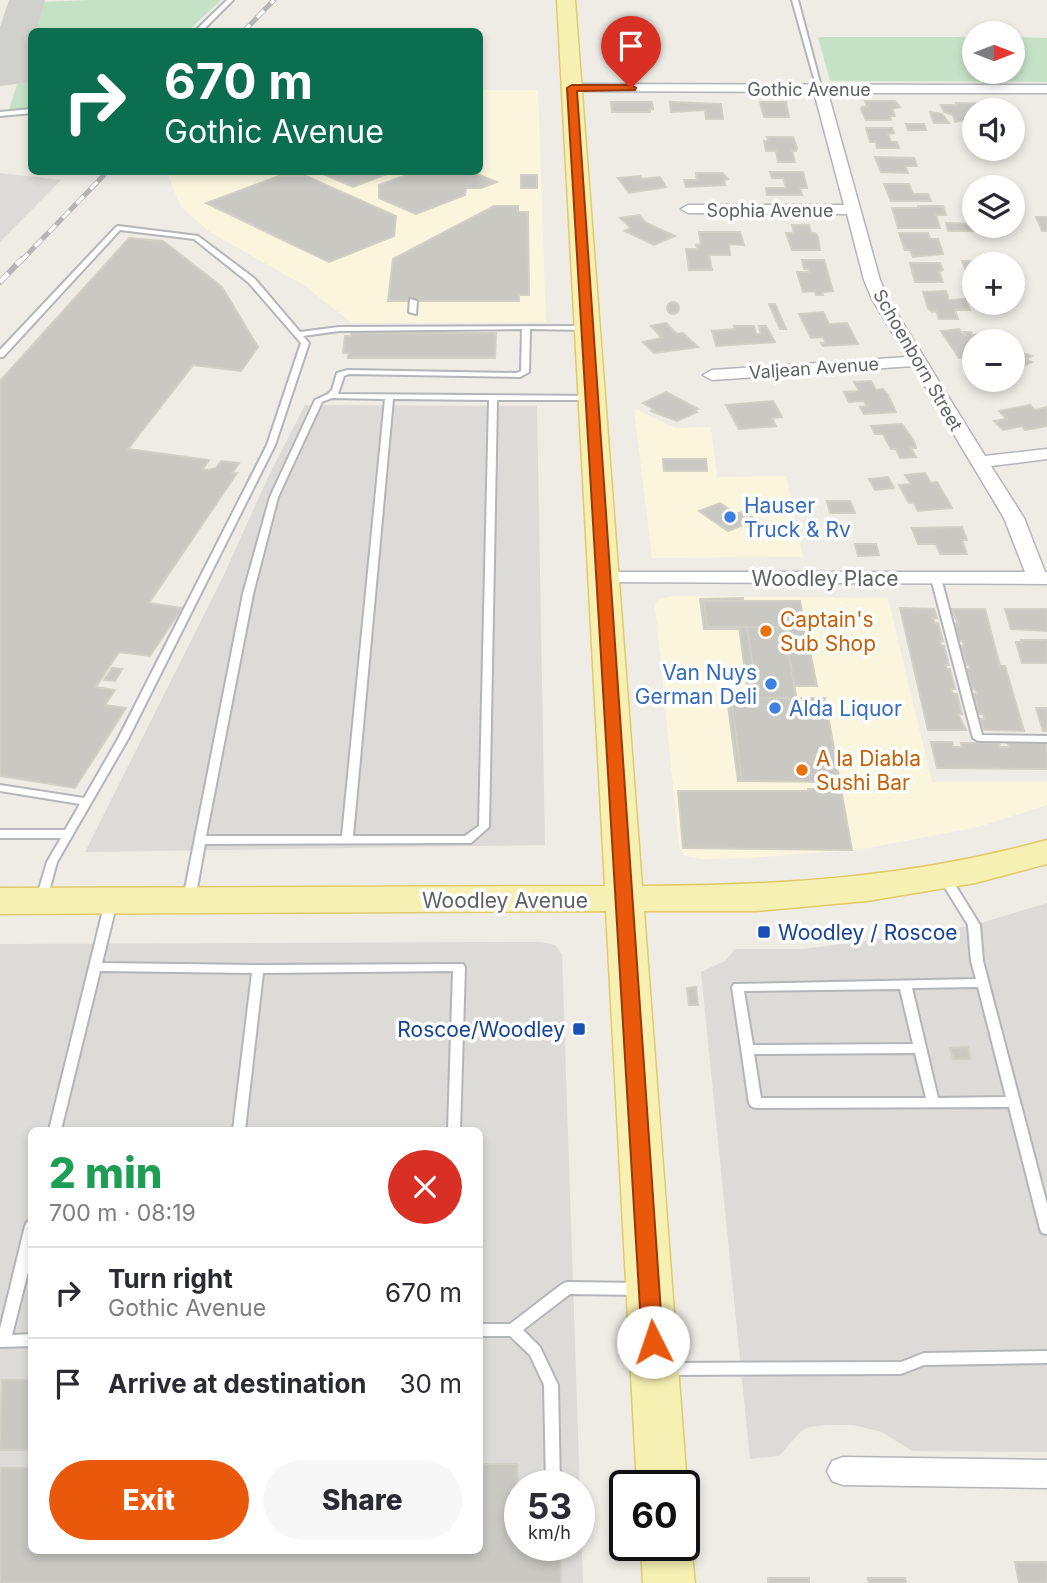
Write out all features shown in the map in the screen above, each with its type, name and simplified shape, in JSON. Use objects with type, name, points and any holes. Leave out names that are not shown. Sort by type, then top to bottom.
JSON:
[{"type":"main road","points":[[566,0],[661,1470]]},
{"type":"main road","name":"Woodley Avenue","points":[[0,901],[626,899],[836,894],[945,878],[1047,852]]},
{"type":"main road","points":[[667,1561],[669,1583]]},
{"type":"street","name":"Gothic Avenue","points":[[572,88],[1047,89]]},
{"type":"street","name":"Schoenborn Street","points":[[820,89],[880,299],[1014,518],[1042,578]]},
{"type":"street","name":"Sophia Avenue","points":[[688,209],[853,210]]},
{"type":"street","name":"Valjean Avenue","points":[[712,375],[916,361]]},
{"type":"street","points":[[978,462],[1047,454]]},
{"type":"street","name":"Woodley Place","points":[[604,579],[1042,578]]},
{"type":"street","points":[[843,1471],[1047,1474]]},
{"type":"lane","points":[[201,28],[230,0]]},
{"type":"lane","points":[[795,0],[820,89]]},
{"type":"lane","points":[[0,114],[28,111]]},
{"type":"lane","points":[[0,355],[117,228],[196,237],[252,281],[300,334],[305,347],[271,445],[146,695],[52,862],[42,901]]},
{"type":"lane","points":[[413,301],[413,312]]},
{"type":"lane","points":[[331,396],[336,391],[340,375],[348,372],[517,375],[525,372],[526,327]]},
{"type":"lane","points":[[300,334],[339,329],[588,328]]},
{"type":"lane","points":[[189,901],[248,594],[274,497],[319,400],[331,396],[592,398]]},
{"type":"lane","points":[[347,840],[389,397]]},
{"type":"lane","points":[[200,840],[467,840],[484,827],[494,398]]},
{"type":"lane","points":[[936,578],[978,738],[1047,739]]},
{"type":"lane","points":[[0,788],[86,802]]},
{"type":"lane","points":[[0,834],[67,834]]},
{"type":"lane","points":[[945,878],[974,925],[976,961],[1047,1229]]},
{"type":"lane","points":[[56,1127],[112,900]]},
{"type":"lane","points":[[95,967],[459,967],[454,1127]]},
{"type":"lane","points":[[239,1127],[258,969]]},
{"type":"lane","points":[[982,983],[738,987],[755,1103],[1014,1102]]},
{"type":"lane","points":[[905,984],[933,1102]]},
{"type":"lane","points":[[747,1050],[920,1048]]},
{"type":"lane","points":[[28,1241],[2,1341],[28,1340]]},
{"type":"lane","points":[[483,1330],[513,1330],[567,1287],[650,1289]]},
{"type":"lane","points":[[513,1330],[535,1351],[551,1385],[552,1470]]},
{"type":"lane","points":[[655,1369],[901,1368],[924,1359],[1047,1357]]},
{"type":"shaded area","points":[[483,90],[538,90],[546,322],[352,323],[305,286],[210,232],[181,207],[168,175],[483,175]]},
{"type":"shaded area","points":[[0,173],[61,180],[0,242]]},
{"type":"shaded area","points":[[305,405],[537,406],[545,845],[85,852],[222,579],[270,473]]},
{"type":"shaded area","points":[[634,408],[675,428],[711,427],[717,477],[786,476],[803,557],[652,558]]},
{"type":"shaded area","points":[[674,596],[888,598],[932,782],[1047,782],[1047,805],[978,827],[863,849],[750,858],[703,859],[685,856],[679,847],[655,606],[658,599]]},
{"type":"shaded area","points":[[1047,903],[1047,1452],[912,1451],[882,1432],[853,1425],[827,1425],[801,1431],[779,1456],[750,1459],[701,972],[725,961],[735,949],[803,949],[934,932],[974,925]]},
{"type":"shaded area","points":[[540,942],[555,945],[562,954],[579,1470],[504,1470],[504,1561],[582,1561],[583,1583],[0,1583],[0,944]]},
{"type":"green space","points":[[221,0],[191,28],[35,28],[42,2]]},
{"type":"green space","points":[[818,37],[962,37],[962,82],[830,81]]},
{"type":"green space","points":[[1026,37],[1047,38],[1047,82],[1026,82]]},
{"type":"green space","points":[[28,48],[28,108],[9,110]]},
{"type":"building","points":[[865,101],[895,101],[900,107],[892,109],[895,116],[890,116],[891,120],[866,120],[861,109],[867,107]]},
{"type":"building","points":[[611,102],[652,102],[653,109],[650,109],[650,112],[612,112]]},
{"type":"building","points":[[670,102],[721,104],[723,119],[706,119],[705,110],[671,112]]},
{"type":"building","points":[[760,102],[786,102],[789,117],[764,117]]},
{"type":"building","points":[[956,103],[962,103],[962,121],[955,122],[953,115],[944,112],[941,105],[957,105]]},
{"type":"building","points":[[930,112],[942,114],[949,123],[934,123]]},
{"type":"building","points":[[906,124],[924,124],[926,130],[908,130]]},
{"type":"building","points":[[866,128],[892,128],[894,133],[888,134],[891,142],[897,142],[899,148],[877,148],[876,142],[870,142]]},
{"type":"building","points":[[767,137],[793,137],[797,148],[792,151],[795,162],[778,162],[776,151],[766,151],[764,141],[768,141]]},
{"type":"building","points":[[875,157],[914,158],[917,166],[905,166],[908,173],[881,172]]},
{"type":"building","points":[[770,172],[803,172],[807,188],[800,188],[802,195],[767,195],[766,188],[786,188],[783,178],[772,178]]},
{"type":"building","points":[[696,173],[722,173],[728,179],[724,180],[725,185],[686,187],[684,180],[697,180]]},
{"type":"building","points":[[326,175],[384,175],[353,187]]},
{"type":"building","points":[[407,175],[480,175],[497,182],[481,188],[466,188],[465,195],[416,214],[379,198],[379,185]]},
{"type":"building","points":[[521,175],[537,175],[537,188],[521,188]]},
{"type":"building","points":[[279,176],[306,176],[396,216],[394,236],[329,262],[206,203]]},
{"type":"building","points":[[640,176],[642,179],[660,177],[666,187],[629,193],[618,178]]},
{"type":"building","points":[[884,184],[909,184],[913,194],[928,194],[931,201],[891,201]]},
{"type":"building","points":[[494,206],[518,206],[518,212],[528,212],[529,295],[519,295],[519,301],[388,301],[393,259]]},
{"type":"building","points":[[918,206],[943,206],[946,215],[936,215],[940,228],[898,228],[892,208],[919,208]]},
{"type":"building","points":[[639,215],[646,223],[675,236],[654,245],[625,231],[631,228],[620,218]]},
{"type":"building","points":[[1036,217],[1047,217],[1047,231],[1042,231]]},
{"type":"building","points":[[946,223],[962,224],[962,231],[948,231]]},
{"type":"building","points":[[792,225],[809,225],[811,233],[818,237],[820,250],[792,250],[786,233],[794,233]]},
{"type":"building","points":[[699,232],[740,232],[744,245],[729,244],[730,255],[709,255],[712,270],[689,270],[686,249],[698,249],[696,245],[701,244]]},
{"type":"building","points":[[899,233],[928,233],[930,239],[938,239],[943,254],[913,257],[910,250],[905,250]]},
{"type":"building","points":[[129,238],[163,241],[222,287],[258,347],[241,371],[193,365],[128,449],[209,460],[203,469],[209,470],[216,468],[221,461],[239,463],[232,473],[237,473],[149,603],[182,608],[150,656],[119,652],[96,687],[115,690],[105,705],[126,708],[75,788],[0,776],[0,381]]},
{"type":"building","points":[[802,260],[824,260],[833,291],[822,292],[823,295],[816,295],[815,291],[803,292],[797,272],[809,272],[804,269]]},
{"type":"building","points":[[910,263],[940,263],[943,270],[939,272],[943,282],[915,282]]},
{"type":"building","points":[[946,291],[949,300],[962,299],[962,310],[955,310],[958,319],[939,319],[936,311],[932,312],[928,308],[923,292]]},
{"type":"building","points":[[673,302],[679,308],[673,314],[667,308]]},
{"type":"building","points":[[769,304],[775,304],[786,329],[780,329]]},
{"type":"building","points":[[823,312],[829,324],[847,323],[858,344],[823,346],[821,343],[826,343],[823,337],[811,338],[799,314]]},
{"type":"building","points":[[666,323],[677,334],[683,333],[698,347],[654,353],[643,342],[662,338],[651,326]]},
{"type":"building","points":[[734,326],[754,326],[756,334],[761,334],[759,326],[766,326],[775,342],[716,346],[712,331],[735,329]]},
{"type":"building","points":[[959,329],[962,334],[962,358],[959,358],[941,331]]},
{"type":"building","points":[[352,333],[496,333],[495,358],[348,358],[349,353],[343,353],[345,336],[351,336]]},
{"type":"building","points":[[871,381],[876,390],[883,389],[888,395],[896,412],[864,414],[860,407],[867,406],[864,401],[849,402],[844,392],[859,391],[854,382]]},
{"type":"building","points":[[666,392],[698,409],[695,410],[697,412],[677,421],[651,411],[654,409],[643,403]]},
{"type":"building","points":[[773,401],[782,417],[772,418],[776,426],[739,429],[726,405]]},
{"type":"building","points":[[1030,405],[1035,410],[1047,407],[1047,426],[1025,430],[1022,426],[1003,430],[994,421],[1007,419],[999,411]]},
{"type":"building","points":[[902,424],[914,441],[916,448],[911,448],[916,457],[900,458],[896,449],[891,449],[883,434],[875,434],[871,426]]},
{"type":"building","points":[[663,459],[706,459],[707,471],[664,471]]},
{"type":"building","points":[[925,473],[931,483],[937,482],[952,508],[918,511],[914,503],[909,503],[899,485],[911,484],[905,475]]},
{"type":"building","points":[[888,477],[894,488],[875,490],[869,479]]},
{"type":"building","points":[[827,501],[850,501],[855,513],[830,513]]},
{"type":"building","name":"Hauser Truck & Rv","points":[[720,503],[736,514],[744,511],[756,520],[728,531],[699,511]]},
{"type":"building","points":[[962,527],[967,540],[962,540],[967,554],[940,554],[936,544],[918,544],[912,528]]},
{"type":"building","points":[[855,544],[876,544],[879,555],[858,556]]},
{"type":"building","points":[[743,598],[743,601],[704,601],[707,627],[739,629],[704,629],[700,599]]},
{"type":"building","points":[[704,601],[800,601],[817,686],[794,686],[796,698],[825,698],[840,782],[742,781],[731,698],[758,698],[747,627],[707,627]]},
{"type":"building","points":[[900,608],[934,609],[937,618],[933,618],[935,623],[938,623],[943,641],[940,641],[941,646],[944,646],[949,665],[945,665],[950,669],[955,689],[951,689],[953,694],[957,694],[962,714],[958,714],[966,730],[928,730]]},
{"type":"building","points":[[951,609],[985,609],[1000,666],[1005,666],[1024,731],[984,730],[980,719],[984,719],[983,714],[979,714],[974,694],[977,694],[975,689],[972,689],[967,669],[970,669],[969,665],[966,665],[961,646],[964,646],[963,641],[959,641],[954,623],[958,623]]},
{"type":"building","points":[[1005,609],[1047,609],[1047,631],[1011,629]]},
{"type":"building","points":[[739,627],[784,627],[797,701],[790,701],[789,698],[758,698],[758,701],[749,701]]},
{"type":"building","points":[[1021,640],[1047,640],[1047,663],[1022,663],[1016,642],[1022,642]]},
{"type":"building","points":[[112,668],[122,669],[115,681],[104,680]]},
{"type":"building","points":[[727,698],[731,698],[742,781],[738,781]]},
{"type":"building","points":[[1036,708],[1047,708],[1047,731],[1043,731]]},
{"type":"building","points":[[931,742],[952,742],[953,747],[962,747],[961,743],[999,743],[1000,747],[1009,747],[1008,743],[1046,743],[1047,769],[937,768]]},
{"type":"building","points":[[841,789],[852,850],[683,848],[678,791]]},
{"type":"building","points":[[696,987],[698,1005],[689,1005],[687,988]]},
{"type":"building","points":[[968,1047],[970,1059],[953,1059],[950,1048]]},
{"type":"building","points":[[2,1380],[28,1380],[28,1450],[0,1450]]},
{"type":"building","points":[[483,1464],[517,1464],[517,1470],[504,1470],[504,1561],[560,1561],[561,1583],[0,1583],[0,1468],[28,1468],[28,1554],[483,1554]]},
{"type":"building","points":[[1015,1562],[1047,1562],[1047,1583],[1019,1583]]},
{"type":"building","points":[[768,1578],[809,1578],[809,1583],[768,1583]]},
{"type":"building","points":[[868,1578],[905,1578],[906,1583],[869,1583]]},
{"type":"taxiway","points":[[0,72],[14,43],[27,0]]},
{"type":"runway","points":[[0,57],[23,56]]},
{"type":"railway","points":[[247,28],[274,0]]},
{"type":"railway","points":[[21,261],[104,175]]},
{"type":"railway","points":[[0,282],[22,259]]},
{"type":"place","name":"Hauser Truck & Rv","points":[[730,517]]},
{"type":"place","name":"Captain's Sub Shop","points":[[766,631]]},
{"type":"place","name":"Van Nuys German Deli","points":[[771,684]]},
{"type":"place","name":"Alda Liquor","points":[[775,708]]},
{"type":"place","name":"A la Diabla Sushi Bar","points":[[802,770]]},
{"type":"place","name":"Woodley / Roscoe","points":[[764,932]]},
{"type":"place","name":"Roscoe/Woodley","points":[[579,1029]]},
{"type":"route","points":[[631,88],[572,88],[653,1342]]}]
